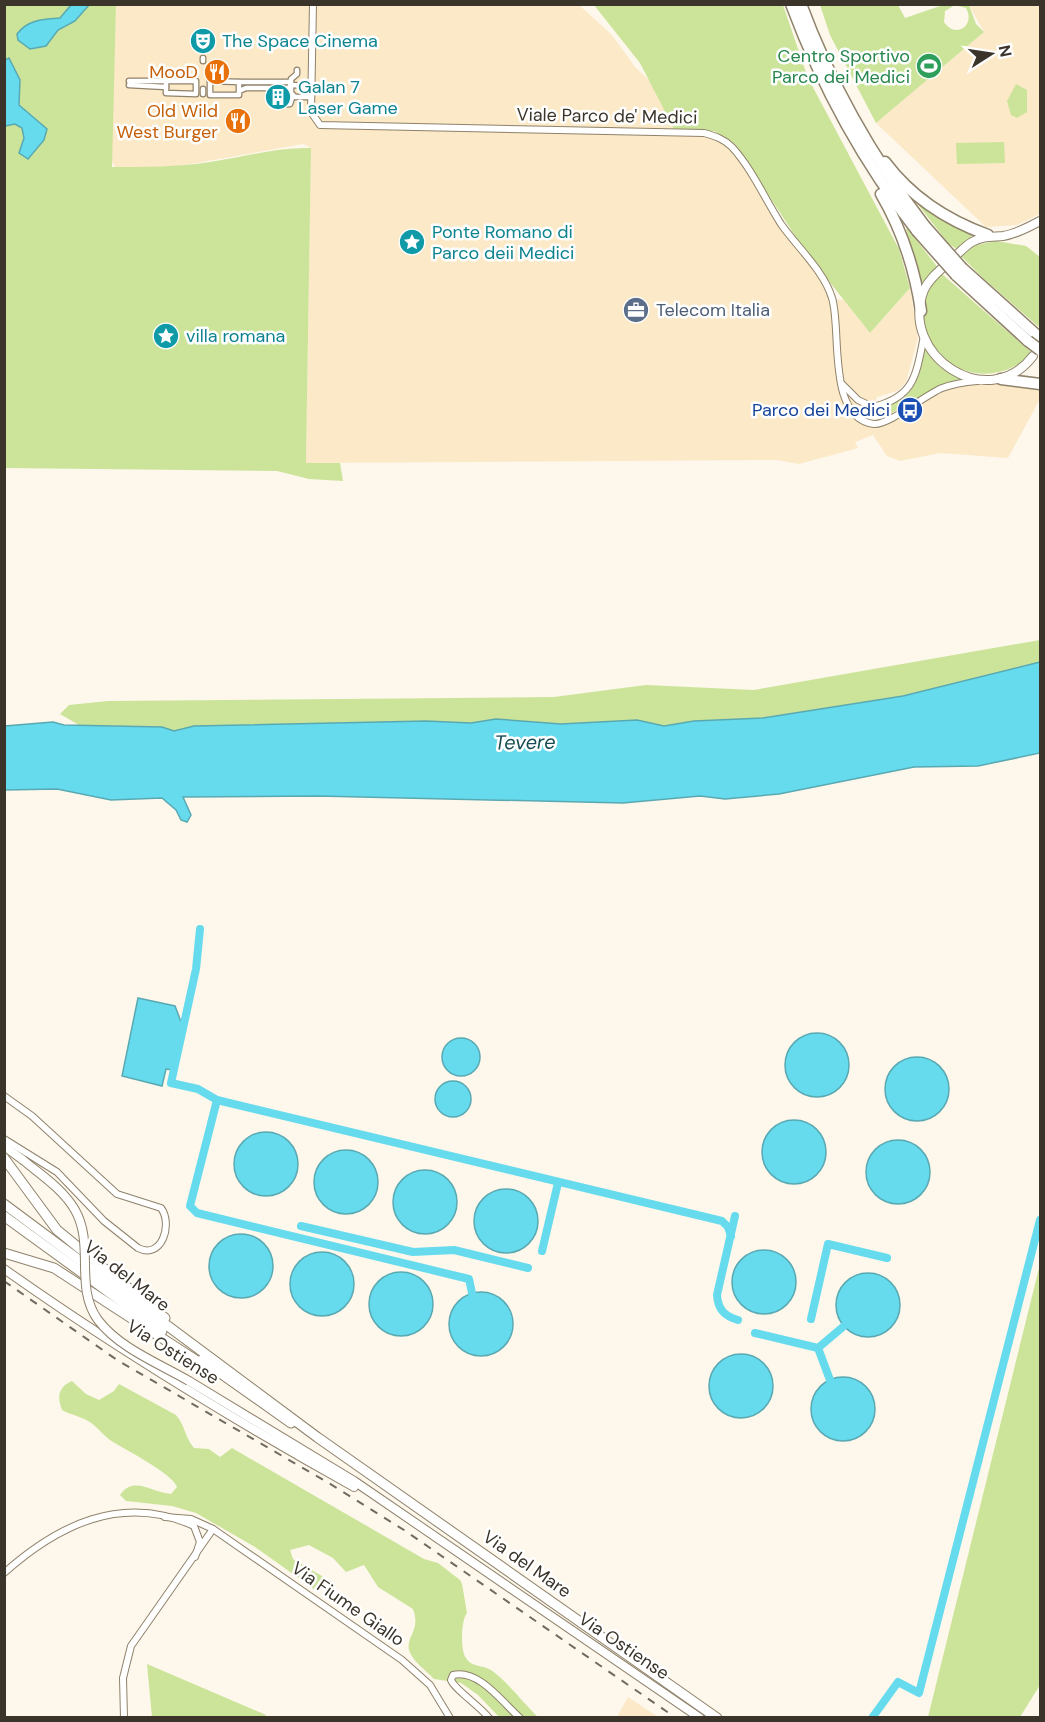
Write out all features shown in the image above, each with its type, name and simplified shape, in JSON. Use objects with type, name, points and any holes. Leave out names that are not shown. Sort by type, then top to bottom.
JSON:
[{"type":"highway","points":[[791,4],[824,86],[867,164],[959,272],[1034,337],[1037,353]]},
{"type":"highway","points":[[801,4],[830,76],[860,133],[920,228]]},
{"type":"highway","points":[[860,133],[921,200],[958,223],[988,235]]},
{"type":"highway","points":[[867,164],[870,176],[901,234],[914,274],[921,311]]},
{"type":"highway","points":[[1001,379],[1041,384]]},
{"type":"main road","name":"Via Ostiense","points":[[4,1146],[61,1191],[77,1213],[84,1238],[87,1296],[100,1322],[122,1341],[342,1474],[700,1718]]},
{"type":"main road","points":[[4,1158],[39,1209],[61,1234],[224,1368]]},
{"type":"main road","name":"Via del Mare","points":[[4,1204],[317,1437],[717,1718]]},
{"type":"main road","name":"Via del Mare","points":[[4,1216],[231,1382],[317,1437]]},
{"type":"main road","points":[[4,1253],[54,1268],[231,1382]]},
{"type":"main road","name":"Via Ostiense","points":[[4,1269],[83,1325],[226,1414],[381,1501]]},
{"type":"street","points":[[293,95],[311,97],[313,4]]},
{"type":"street","points":[[275,105],[290,104],[293,95],[290,85],[297,72],[311,75]]},
{"type":"street","points":[[129,83],[166,84],[196,81],[196,94],[166,93],[166,84]]},
{"type":"street","points":[[239,82],[239,95],[210,95],[210,81],[239,82],[311,86]]},
{"type":"street","points":[[239,91],[246,88],[290,85]]},
{"type":"street","name":"Viale Parco de' Medici","points":[[311,97],[311,111],[317,123],[324,127],[704,133],[719,137],[738,155],[781,223],[826,285],[835,313],[837,366],[846,400],[860,417]]},
{"type":"street","points":[[987,380],[966,378],[948,370],[933,353],[924,336],[921,311],[923,291],[936,274],[971,242],[988,235],[1001,236],[1022,231],[1041,221]]},
{"type":"street","points":[[924,336],[910,388],[899,399],[873,406],[860,417],[875,424],[883,423],[942,388],[957,383],[1001,379],[1015,373],[1037,353]]},
{"type":"street","points":[[842,385],[858,400],[873,406]]},
{"type":"street","points":[[4,1096],[32,1116],[117,1194],[160,1208],[166,1217],[167,1229],[158,1244],[142,1250],[99,1216],[67,1182],[24,1150],[4,1139]]},
{"type":"street","name":"Via Fiume Giallo","points":[[4,1573],[42,1541],[81,1522],[123,1514],[191,1519],[213,1529],[414,1669],[439,1696],[450,1718]]},
{"type":"street","name":"Via Fiume Giallo","points":[[165,1517],[197,1529],[200,1542],[195,1557]]},
{"type":"street","points":[[124,1718],[123,1680],[131,1646],[213,1529]]},
{"type":"street","points":[[489,1718],[475,1701],[453,1684],[453,1675],[464,1674],[477,1679],[520,1718]]},
{"type":"shaded area","points":[[116,5],[579,5],[612,35],[635,67],[704,133],[730,146],[826,285],[832,299],[844,300],[870,333],[910,288],[918,338],[906,382],[897,391],[877,397],[873,407],[861,416],[868,422],[883,423],[942,388],[987,380],[1040,388],[1040,399],[1008,458],[940,453],[900,461],[887,456],[873,435],[855,442],[858,448],[799,464],[777,460],[306,463],[311,148],[303,144],[174,167],[115,167],[111,160]]},
{"type":"shaded area","points":[[969,5],[1040,5],[1040,214],[1017,225],[986,227],[876,123],[984,32]]},
{"type":"shaded area","points":[[628,1697],[658,1717],[617,1717]]},
{"type":"green space","points":[[5,5],[116,5],[112,167],[185,165],[273,151],[311,148],[306,463],[340,463],[343,481],[309,479],[277,471],[5,468]]},
{"type":"green space","points":[[594,5],[783,5],[808,78],[899,249],[910,288],[870,333],[805,251],[735,144],[714,131],[674,129],[640,63]]},
{"type":"green space","name":"Centro Sportivo Parco dei Medici","points":[[820,5],[898,5],[905,18],[943,5],[955,5],[969,5],[976,24],[984,32],[876,123],[830,35]],"holes":[[[955,5],[966,8],[968,14],[966,25],[958,30],[953,30],[944,22],[945,11]]]},
{"type":"green space","points":[[1016,84],[1027,90],[1027,112],[1017,118],[1011,115],[1007,101]]},
{"type":"green space","points":[[1004,142],[1005,163],[957,164],[956,143]]},
{"type":"green space","points":[[913,198],[945,220],[973,235],[958,250],[948,243]]},
{"type":"green space","points":[[907,228],[939,269],[933,271],[922,288],[906,230]]},
{"type":"green space","points":[[996,241],[1026,246],[1040,257],[1040,328],[961,256],[976,245]]},
{"type":"green space","points":[[942,274],[1032,353],[1013,367],[993,373],[972,372],[953,365],[938,353],[928,336],[924,315],[928,292]]},
{"type":"green space","points":[[925,348],[940,367],[961,380],[941,386],[884,417],[875,414],[883,406],[902,399],[912,388],[918,376]]},
{"type":"green space","points":[[1040,640],[1040,662],[903,696],[763,718],[694,721],[664,726],[637,720],[561,724],[496,719],[471,723],[426,721],[194,726],[174,731],[162,727],[79,725],[60,714],[69,705],[108,701],[554,697],[646,685],[754,690]]},
{"type":"green space","points":[[1040,1264],[1040,1685],[1020,1717],[928,1717]]},
{"type":"green space","points":[[72,1381],[86,1394],[99,1400],[114,1391],[119,1384],[176,1415],[194,1448],[209,1449],[220,1457],[232,1448],[424,1559],[438,1563],[462,1584],[467,1613],[463,1622],[462,1635],[466,1658],[471,1663],[488,1668],[497,1674],[538,1717],[499,1717],[478,1695],[461,1683],[434,1679],[416,1662],[409,1650],[409,1641],[415,1623],[413,1609],[378,1587],[364,1565],[346,1572],[333,1558],[309,1545],[290,1550],[293,1559],[327,1579],[324,1588],[314,1589],[255,1547],[196,1513],[172,1506],[126,1501],[120,1495],[131,1486],[171,1494],[177,1487],[166,1475],[110,1440],[91,1423],[62,1410],[59,1401],[61,1389]]},
{"type":"green space","points":[[147,1664],[266,1715],[264,1718],[152,1717]]},
{"type":"water","points":[[71,5],[89,5],[75,21],[58,30],[46,46],[30,49],[18,40],[17,34],[26,25],[60,18]]},
{"type":"water","points":[[9,58],[20,80],[19,105],[47,129],[44,140],[28,159],[19,153],[24,138],[22,128],[15,124],[5,126],[5,60]]},
{"type":"water","name":"Tevere","points":[[1040,662],[1040,753],[978,766],[914,767],[779,794],[725,799],[700,796],[623,803],[318,796],[183,797],[191,815],[187,822],[181,820],[176,810],[162,798],[111,800],[57,789],[5,790],[5,726],[53,722],[64,725],[162,727],[174,731],[194,726],[426,721],[471,723],[496,719],[561,724],[637,720],[664,726],[694,721],[763,718],[903,696]]},
{"type":"water","points":[[138,998],[175,1006],[183,1027],[173,1070],[166,1069],[162,1086],[122,1076]]},
{"type":"water","points":[[817,1033],[835,1039],[843,1047],[849,1065],[843,1083],[835,1091],[817,1097],[799,1091],[791,1083],[785,1065],[791,1047],[799,1039]]},
{"type":"water","points":[[461,1038],[475,1043],[480,1057],[475,1071],[461,1076],[447,1071],[442,1057],[447,1043]]},
{"type":"water","points":[[917,1057],[935,1063],[943,1071],[949,1089],[943,1107],[935,1115],[917,1121],[899,1115],[891,1107],[885,1089],[891,1071],[899,1063]]},
{"type":"water","points":[[453,1081],[466,1086],[471,1099],[466,1112],[453,1117],[440,1112],[435,1099],[440,1086]]},
{"type":"water","points":[[794,1120],[812,1126],[820,1134],[826,1152],[820,1170],[812,1178],[794,1184],[776,1178],[768,1170],[762,1152],[768,1134],[776,1126]]},
{"type":"water","points":[[266,1132],[284,1138],[292,1146],[298,1164],[292,1182],[284,1190],[266,1196],[248,1190],[240,1182],[234,1164],[240,1146],[248,1138]]},
{"type":"water","points":[[898,1140],[916,1146],[924,1154],[930,1172],[924,1190],[916,1198],[898,1204],[880,1198],[872,1190],[866,1172],[872,1154],[880,1146]]},
{"type":"water","points":[[346,1150],[364,1156],[372,1164],[378,1182],[372,1200],[364,1208],[346,1214],[328,1208],[320,1200],[314,1182],[320,1164],[328,1156]]},
{"type":"water","points":[[425,1170],[443,1176],[451,1184],[457,1202],[451,1220],[443,1228],[425,1234],[407,1228],[399,1220],[393,1202],[399,1184],[407,1176]]},
{"type":"water","points":[[506,1189],[524,1195],[532,1203],[538,1221],[532,1239],[524,1247],[506,1253],[488,1247],[480,1239],[474,1221],[480,1203],[488,1195]]},
{"type":"water","points":[[241,1234],[259,1240],[267,1248],[273,1266],[267,1284],[259,1292],[241,1298],[223,1292],[215,1284],[209,1266],[215,1248],[223,1240]]},
{"type":"water","points":[[764,1250],[782,1256],[790,1264],[796,1282],[790,1300],[782,1308],[764,1314],[746,1308],[738,1300],[732,1282],[738,1264],[746,1256]]},
{"type":"water","points":[[322,1252],[340,1258],[348,1266],[354,1284],[348,1302],[340,1310],[322,1316],[304,1310],[296,1302],[290,1284],[296,1266],[304,1258]]},
{"type":"water","points":[[401,1272],[419,1278],[427,1286],[433,1304],[427,1322],[419,1330],[401,1336],[383,1330],[375,1322],[369,1304],[375,1286],[383,1278]]},
{"type":"water","points":[[868,1273],[886,1279],[894,1287],[900,1305],[894,1323],[886,1331],[868,1337],[850,1331],[842,1323],[836,1305],[842,1287],[850,1279]]},
{"type":"water","points":[[481,1292],[499,1298],[507,1306],[513,1324],[507,1342],[499,1350],[481,1356],[463,1350],[455,1342],[449,1324],[455,1306],[463,1298]]},
{"type":"water","points":[[741,1354],[759,1360],[767,1368],[773,1386],[767,1404],[759,1412],[741,1418],[723,1412],[715,1404],[709,1386],[715,1368],[723,1360]]},
{"type":"water","points":[[843,1377],[861,1383],[869,1391],[875,1409],[869,1427],[861,1435],[843,1441],[825,1435],[817,1427],[811,1409],[817,1391],[825,1383]]},
{"type":"waterway","points":[[200,929],[196,969],[171,1083],[198,1089],[217,1100],[190,1206],[197,1213],[469,1279],[472,1293]]},
{"type":"waterway","points":[[217,1100],[722,1221],[728,1227],[731,1236]]},
{"type":"waterway","points":[[542,1251],[558,1183]]},
{"type":"waterway","points":[[735,1216],[717,1295],[723,1311],[738,1320]]},
{"type":"waterway","points":[[872,1718],[898,1682],[919,1693],[1040,1220]]},
{"type":"waterway","points":[[301,1226],[413,1252],[454,1250],[528,1268]]},
{"type":"waterway","points":[[811,1319],[828,1244],[887,1258]]},
{"type":"waterway","points":[[755,1333],[818,1348],[844,1326]]},
{"type":"waterway","points":[[818,1348],[830,1380]]},
{"type":"railway","points":[[4,1281],[117,1360],[327,1482],[404,1530],[676,1718]]},
{"type":"place","name":"The Space Cinema","points":[[203,41]]},
{"type":"place","name":"Centro Sportivo Parco dei Medici","points":[[929,66]]},
{"type":"place","name":"MooD","points":[[217,72]]},
{"type":"place","name":"Galan 7 Laser Game","points":[[278,97]]},
{"type":"place","name":"Old Wild West Burger","points":[[238,121]]},
{"type":"place","name":"Ponte Romano di Parco deii Medici","points":[[412,242]]},
{"type":"place","name":"Telecom Italia","points":[[636,310]]},
{"type":"place","name":"villa romana","points":[[166,336]]},
{"type":"place","name":"Parco dei Medici","points":[[910,410]]}]
